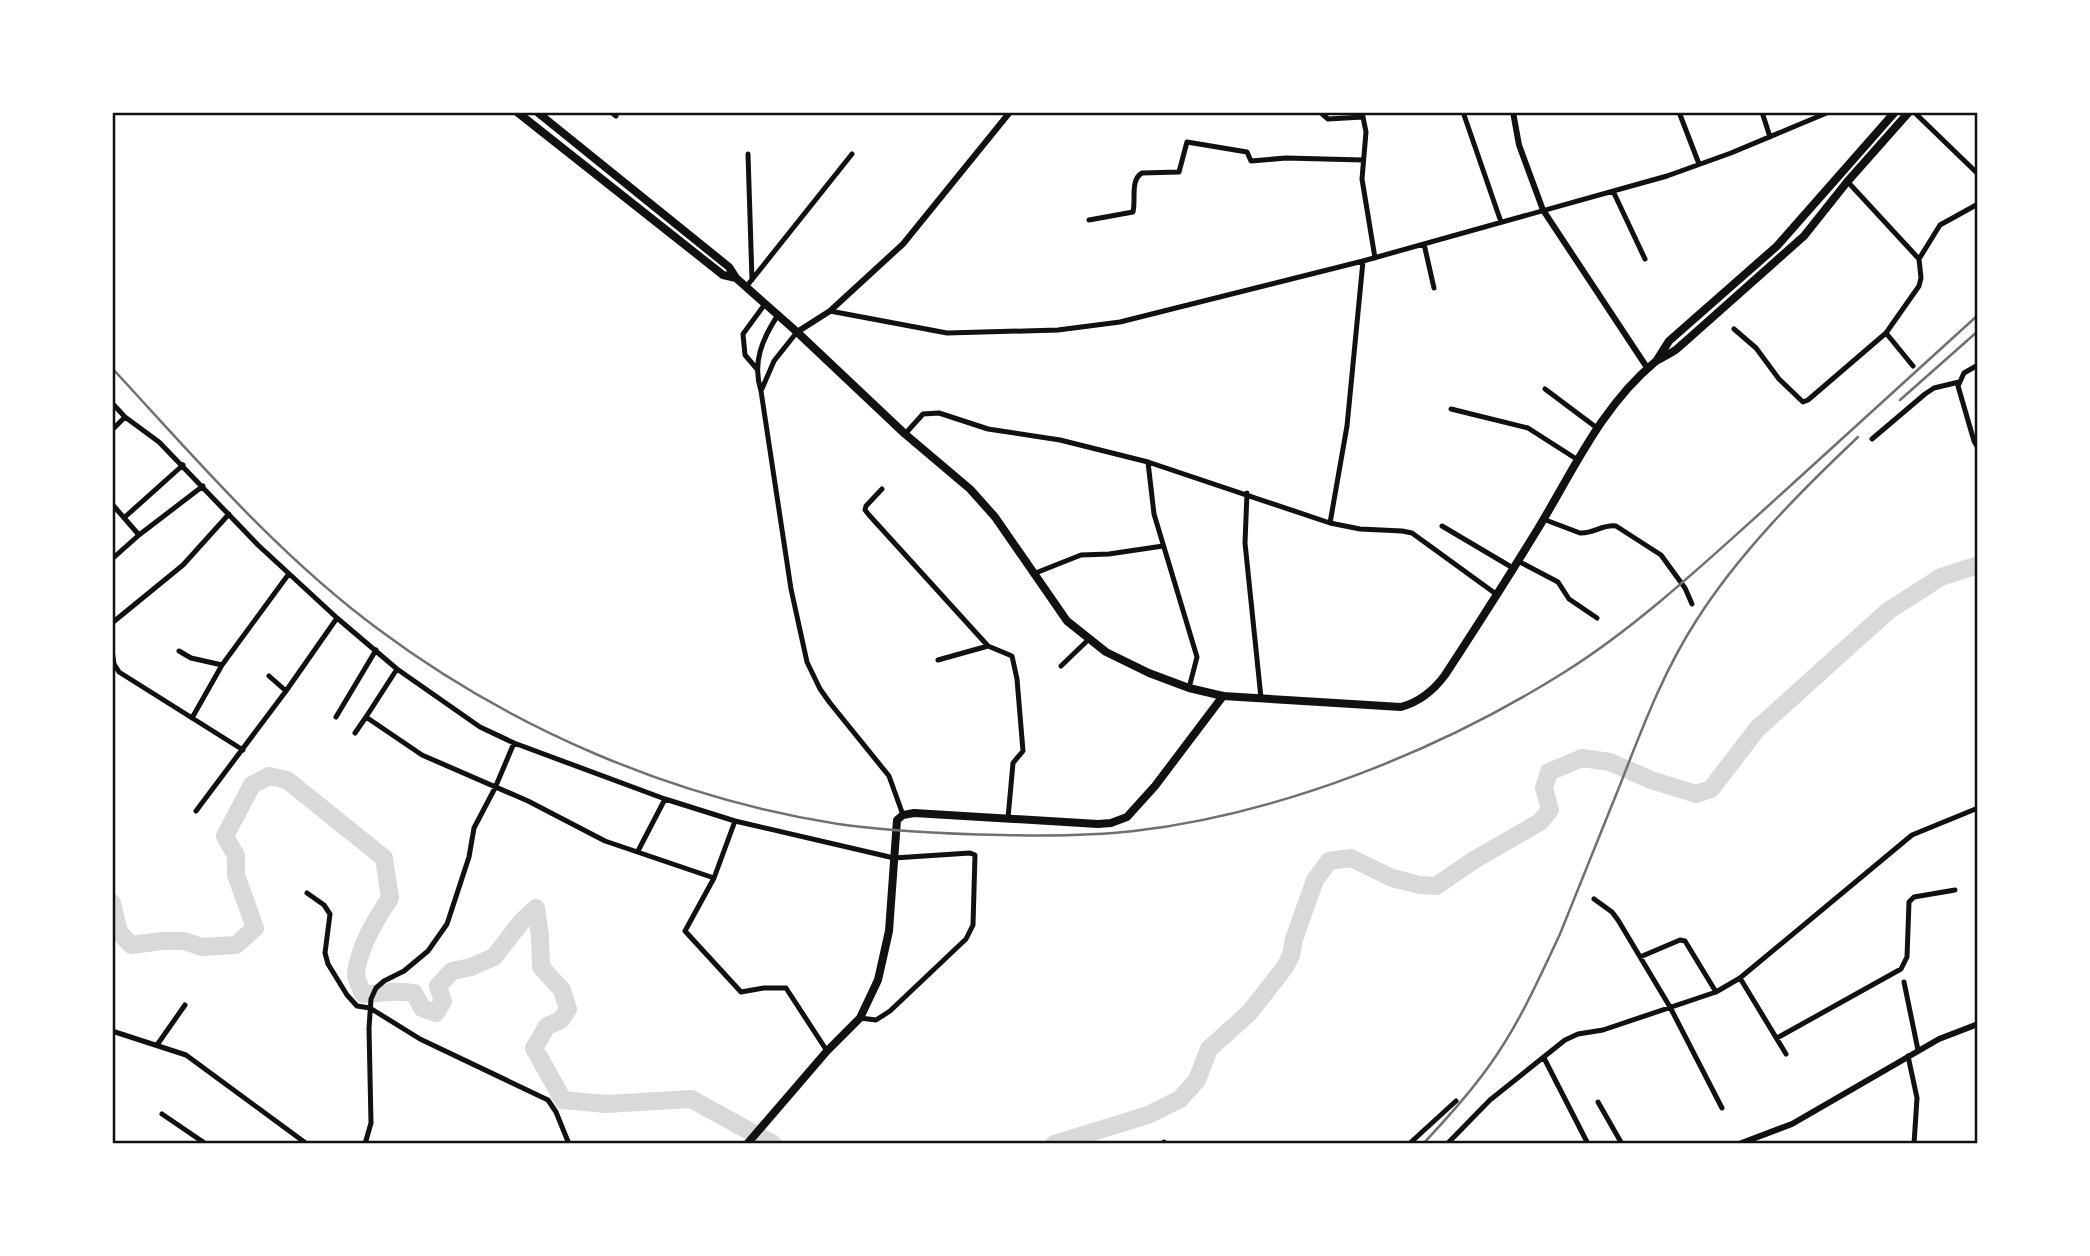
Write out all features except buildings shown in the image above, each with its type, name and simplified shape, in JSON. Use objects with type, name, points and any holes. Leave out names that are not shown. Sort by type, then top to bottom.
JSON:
[{"type":"main road","points":[[517,112],[723,275],[749,284],[765,304],[905,434],[970,489],[995,517],[1067,621],[1105,652],[1189,688],[1223,696],[1401,706],[1411,704],[1438,685],[1516,564],[1606,415],[1657,360],[1678,348],[1784,257],[1898,124],[1912,112]]},
{"type":"main road","points":[[537,112],[710,251],[729,267],[736,278]]},
{"type":"main road","points":[[1657,360],[1669,341],[1777,246],[1891,113]]},
{"type":"main road","points":[[747,1144],[827,1051],[860,1018],[878,980],[889,931],[897,820],[903,815],[914,813],[1098,824],[1127,817],[1155,786],[1223,696]]},
{"type":"street","points":[[761,391],[774,361],[797,332],[830,311],[903,244],[1010,112]]},
{"type":"street","points":[[1320,112],[1328,119],[1362,114],[1366,132],[1362,179],[1375,258]]},
{"type":"street","points":[[1513,112],[1519,145],[1543,210],[1647,369]]},
{"type":"street","points":[[1679,112],[1699,164]]},
{"type":"street","points":[[1762,112],[1770,136]]},
{"type":"street","points":[[830,311],[947,332],[1058,330],[1120,322],[1375,258],[1667,176],[1829,112]]},
{"type":"street","points":[[1912,112],[1978,174]]},
{"type":"street","points":[[1463,113],[1501,222]]},
{"type":"street","points":[[1891,113],[1898,124]]},
{"type":"street","points":[[1089,220],[1133,212],[1137,176],[1142,173],[1179,172],[1187,142],[1247,152],[1251,161],[1286,158],[1363,160]]},
{"type":"street","points":[[748,154],[749,284]]},
{"type":"street","points":[[749,284],[852,154]]},
{"type":"street","points":[[1734,329],[1756,348],[1779,379],[1803,402],[1886,333],[1919,286],[1922,278],[1919,259],[1847,182],[1838,176]]},
{"type":"street","points":[[1614,191],[1645,259]]},
{"type":"street","points":[[1919,259],[1940,225],[1978,204]]},
{"type":"street","points":[[1424,244],[1434,288]]},
{"type":"street","points":[[1330,523],[1347,426],[1363,261]]},
{"type":"street","points":[[757,369],[745,355],[743,334],[765,304]]},
{"type":"street","points":[[778,315],[763,341],[757,369],[791,589],[807,662],[830,703],[890,776],[903,815]]},
{"type":"street","points":[[1886,333],[1913,366]]},
{"type":"street","points":[[1978,365],[1967,371],[1958,386],[1971,434],[1978,448]]},
{"type":"street","points":[[1872,439],[1934,388],[1959,382]]},
{"type":"street","points":[[1545,389],[1597,428]]},
{"type":"street","points":[[112,403],[125,417],[159,442],[289,575],[337,618],[397,669],[480,727],[514,743],[665,799],[735,821],[894,858],[970,853],[975,855],[973,925],[966,939],[890,1011],[876,1020],[860,1018]]},
{"type":"street","points":[[1451,409],[1528,428],[1577,460]]},
{"type":"street","points":[[905,434],[923,414],[939,413],[988,429],[1060,440],[1148,461],[1330,523],[1360,529],[1412,533],[1496,594]]},
{"type":"street","points":[[112,430],[125,417]]},
{"type":"street","points":[[1148,461],[1154,514],[1197,657],[1189,688]]},
{"type":"street","points":[[125,517],[183,465]]},
{"type":"street","points":[[112,559],[203,486]]},
{"type":"street","points":[[882,489],[865,510],[988,646],[1012,656],[1017,679],[1023,751],[1013,762],[1009,818]]},
{"type":"street","points":[[1247,493],[1245,543],[1261,698]]},
{"type":"street","points":[[112,504],[139,535]]},
{"type":"street","points":[[112,623],[183,565],[229,514]]},
{"type":"street","points":[[1544,519],[1586,534],[1609,525],[1616,526],[1661,555],[1685,588],[1692,604]]},
{"type":"street","points":[[1441,526],[1558,582],[1569,599],[1597,618]]},
{"type":"street","points":[[1033,574],[1081,555],[1109,554],[1163,545]]},
{"type":"street","points":[[192,718],[222,665],[289,575]]},
{"type":"street","points":[[196,811],[337,618]]},
{"type":"street","points":[[1060,666],[1088,640]]},
{"type":"street","points":[[938,660],[988,646]]},
{"type":"street","points":[[112,650],[114,664],[119,672],[243,750]]},
{"type":"street","points":[[337,717],[376,650]]},
{"type":"street","points":[[179,651],[191,658],[222,665]]},
{"type":"street","points":[[355,733],[397,669]]},
{"type":"street","points":[[270,676],[286,691]]},
{"type":"street","points":[[366,717],[422,755],[528,801],[605,841],[714,878]]},
{"type":"street","points":[[365,1144],[371,1123],[371,999],[376,988],[384,981],[404,971],[428,951],[447,924],[469,857],[474,828],[514,743]]},
{"type":"street","points":[[638,850],[665,799]]},
{"type":"street","points":[[1447,1144],[1490,1100],[1565,1040],[1716,992],[1740,978],[1912,835],[1978,808]]},
{"type":"street","points":[[735,821],[714,878],[685,931],[742,992],[782,986],[789,990],[827,1051]]},
{"type":"street","points":[[1777,1038],[1901,969],[1907,957],[1909,902],[1914,897],[1955,890]]},
{"type":"street","points":[[307,893],[324,905],[330,914],[324,943],[328,964],[357,1006],[370,1008],[420,1039],[548,1100],[569,1144]]},
{"type":"street","points":[[1594,899],[1612,912],[1640,957],[1670,1007],[1722,1108]]},
{"type":"street","points":[[1640,957],[1680,940],[1685,941],[1716,992]]},
{"type":"street","points":[[1740,978],[1786,1054]]},
{"type":"street","points":[[1904,982],[1918,1050]]},
{"type":"street","points":[[157,1045],[186,1004]]},
{"type":"street","points":[[1739,1144],[1792,1124],[1918,1050],[1961,1029],[1978,1024]]},
{"type":"street","points":[[112,1031],[186,1055],[307,1144]]},
{"type":"street","points":[[1908,1056],[1917,1097],[1914,1144]]},
{"type":"street","points":[[1544,1058],[1588,1144]]},
{"type":"street","points":[[1409,1144],[1456,1101]]},
{"type":"street","points":[[1598,1102],[1622,1144]]},
{"type":"street","points":[[162,1114],[205,1144]]},
{"type":"waterway","points":[[1054,1144],[1148,1115],[1180,1099],[1197,1080],[1209,1049],[1250,1012],[1285,967],[1315,880],[1329,861],[1351,858],[1392,878],[1436,886],[1474,860],[1540,822],[1550,810],[1544,788],[1549,772],[1582,758],[1610,762],[1651,780],[1696,794],[1711,789],[1757,729],[1888,611],[1941,577],[1978,565]]},
{"type":"waterway","points":[[112,903],[119,932],[131,945],[162,941],[184,941],[202,947],[236,945],[255,928],[236,875],[236,856],[225,836],[252,785],[269,776],[287,780],[384,858],[390,898],[374,924],[357,964],[356,974],[363,994],[414,993],[422,1008],[436,1013],[443,1001],[438,986],[452,971],[471,967],[494,957],[522,921],[536,908],[541,967],[562,990],[568,1009],[561,1020],[547,1026],[534,1048],[563,1100],[606,1104],[691,1099],[773,1144]]},
{"type":"railway","points":[[112,368],[239,505],[341,600],[429,665],[539,728],[655,777],[715,797],[776,812],[838,824],[900,831],[1068,835],[1134,831],[1189,823],[1301,794],[1411,753],[1515,701],[1590,656],[1668,594],[1978,315]]},
{"type":"railway","points":[[1900,400],[1978,331]]},
{"type":"railway","points":[[1423,1144],[1489,1066],[1527,1002],[1560,934],[1654,701],[1684,640],[1731,571],[1751,547],[1858,437]]}]
